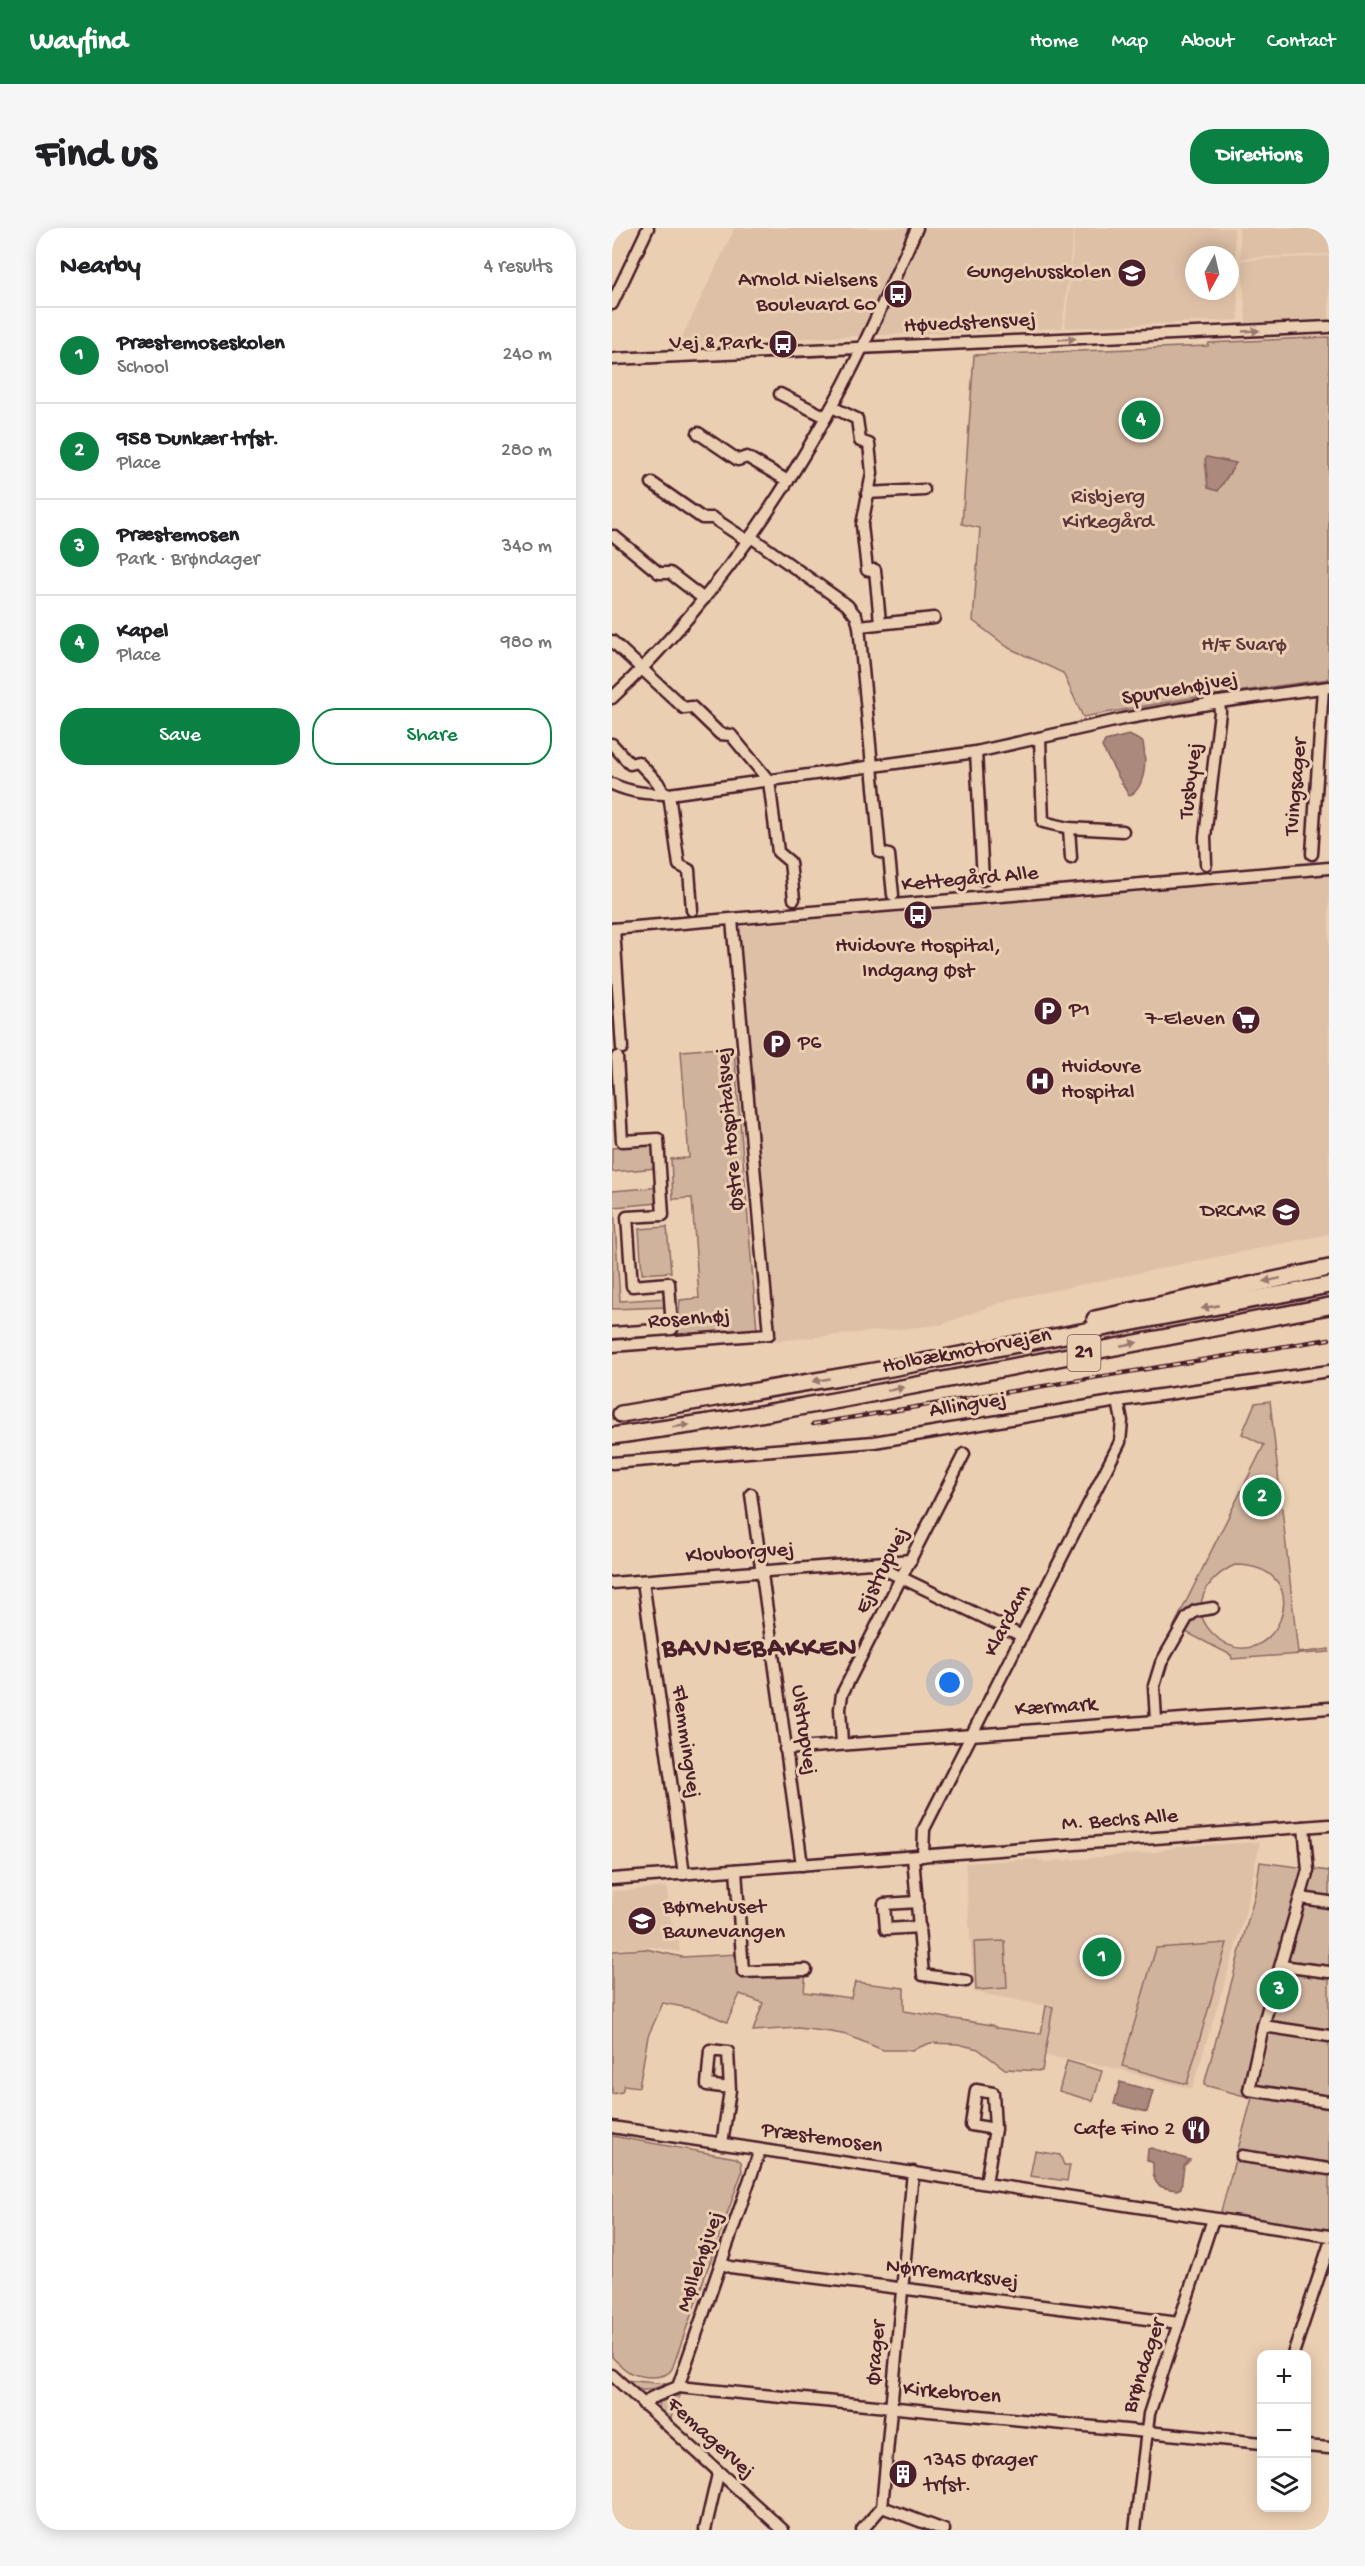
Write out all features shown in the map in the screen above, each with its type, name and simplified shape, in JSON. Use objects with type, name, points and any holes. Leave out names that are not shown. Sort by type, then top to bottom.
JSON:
[{"type":"highway","points":[[953,1357],[1002,1339],[1329,1268]]},
{"type":"highway","name":"Holbækmotorvejen","points":[[621,1414],[953,1357],[1329,1285]]},
{"type":"highway","name":"Holbækmotorvejen","points":[[612,1436],[731,1419],[839,1400],[1329,1306]]},
{"type":"street","points":[[612,304],[648,228]]},
{"type":"street","points":[[612,698],[641,671],[704,599],[750,539],[788,481],[832,407],[917,228]]},
{"type":"street","name":"Høvedstensvej","points":[[612,359],[1329,327]]},
{"type":"street","points":[[780,394],[826,417]]},
{"type":"street","points":[[832,407],[857,419],[860,441],[869,444],[872,473],[862,525],[867,570],[875,570],[880,622]]},
{"type":"street","points":[[698,433],[738,460],[747,458],[788,481]]},
{"type":"street","points":[[652,483],[702,518],[713,518],[750,539],[847,605],[857,621],[880,852],[890,855],[893,895]]},
{"type":"street","points":[[867,493],[924,489]]},
{"type":"street","points":[[614,536],[659,573],[670,573],[704,599]]},
{"type":"street","points":[[857,621],[880,622],[934,618]]},
{"type":"street","points":[[612,641],[641,671],[684,708],[692,706],[720,734],[730,735],[770,781],[778,852],[790,862],[794,899]]},
{"type":"street","name":"Spurvehøjvej","points":[[612,784],[629,792],[648,795],[666,794],[873,768],[976,752],[1124,719],[1219,702],[1326,687]]},
{"type":"street","name":"Tvingsager","points":[[1312,854],[1326,687]]},
{"type":"street","name":"Tusbyvej","points":[[1206,864],[1205,837],[1220,712],[1219,702]]},
{"type":"street","points":[[1040,739],[1043,822],[1069,828],[1123,831]]},
{"type":"street","points":[[612,744],[630,764],[638,762],[666,794],[679,865],[689,870],[692,910]]},
{"type":"street","points":[[976,752],[983,880]]},
{"type":"street","points":[[1069,828],[1071,858]]},
{"type":"street","name":"Kettegård Alle","points":[[619,1052],[613,929],[1329,868]]},
{"type":"street","name":"Østre Hospitalsvej","points":[[732,920],[769,1334]]},
{"type":"street","name":"Rosenhøj","points":[[612,1333],[672,1329],[669,1283],[632,1286],[627,1217],[663,1215],[663,1205],[658,1139],[622,1141],[619,1052]]},
{"type":"street","name":"Rosenhøj","points":[[612,1346],[769,1334]]},
{"type":"street","name":"Allingvej","points":[[612,1462],[874,1442],[1118,1401],[1329,1371]]},
{"type":"street","name":"Klardam","points":[[918,1857],[924,1829],[1120,1442],[1122,1421],[1118,1401]]},
{"type":"street","name":"Ejstrupvej","points":[[842,1744],[840,1709],[842,1694],[964,1454]]},
{"type":"street","name":"Ulstrupvej","points":[[751,1494],[802,1865]]},
{"type":"street","name":"Klovborgvej","points":[[612,1583],[910,1560]]},
{"type":"street","name":"Klovborgvej","points":[[871,1563],[1022,1636]]},
{"type":"street","name":"Flemmingvej","points":[[643,1581],[684,1874]]},
{"type":"street","points":[[1156,1720],[1154,1686],[1161,1663],[1187,1618],[1195,1611],[1213,1608]]},
{"type":"street","name":"Kærmark","points":[[785,1749],[973,1733],[1329,1708]]},
{"type":"street","name":"M. Bechs Alle","points":[[612,1880],[1329,1825]]},
{"type":"street","points":[[1304,1827],[1308,1865],[1263,2026],[1249,2090],[1329,2102]]},
{"type":"street","points":[[918,1857],[918,1902],[923,1975],[966,1981]]},
{"type":"street","points":[[736,1870],[743,1972],[806,1970]]},
{"type":"street","points":[[1300,1898],[1329,1902]]},
{"type":"street","points":[[918,1902],[885,1904],[886,1929],[920,1927]]},
{"type":"street","points":[[1281,1966],[1329,1972]]},
{"type":"street","points":[[1263,2026],[1329,2036]]},
{"type":"street","points":[[722,2144],[730,2088]]},
{"type":"street","name":"Præstemosen","points":[[612,2127],[1329,2236]]},
{"type":"street","points":[[986,2183],[995,2129]]},
{"type":"street","name":"Møllehøjvej","points":[[678,2387],[760,2150]]},
{"type":"street","points":[[1242,2156],[1329,2169]]},
{"type":"street","name":"Ørager","points":[[882,2507],[913,2172]]},
{"type":"street","name":"Brøndager","points":[[1135,2530],[1145,2431],[1213,2218]]},
{"type":"street","points":[[1295,2350],[1329,2246]]},
{"type":"street","name":"Nørremarksvej","points":[[721,2263],[730,2267],[1179,2323]]},
{"type":"street","name":"Femagervej","points":[[612,2375],[718,2474],[783,2530]]},
{"type":"street","name":"Kirkebroen","points":[[644,2405],[651,2398],[678,2387],[891,2409],[1257,2442]]},
{"type":"street","points":[[1311,2446],[1329,2448]]},
{"type":"street","points":[[705,2530],[718,2474]]},
{"type":"street","points":[[862,2530],[882,2507],[944,2530]]},
{"type":"shaded area","points":[[735,228],[1074,228],[1062,328],[679,343]]},
{"type":"shaded area","name":"Gungehusskolen","points":[[1075,228],[1234,228],[1235,246],[1185,246],[1185,300],[1238,300],[1239,320],[1065,328]]},
{"type":"shaded area","points":[[1239,228],[1329,228],[1329,254],[1241,258]]},
{"type":"shaded area","points":[[1329,256],[1329,319],[1246,323],[1242,260]]},
{"type":"shaded area","points":[[1207,457],[1236,463],[1218,491],[1208,488],[1205,459]]},
{"type":"shaded area","points":[[1129,735],[1143,742],[1145,764],[1139,786],[1129,796],[1102,747],[1105,741]]},
{"type":"shaded area","name":"Hvidovre Hospital","points":[[1329,873],[1329,1234],[1011,1299],[940,1325],[776,1341],[737,927]]},
{"type":"shaded area","points":[[1260,1842],[1243,1923],[1192,2089],[1110,2067],[1046,2056],[1053,2007],[974,1992],[965,1863],[1036,1859],[1045,1862],[1157,1852],[1178,1846]]},
{"type":"shaded area","name":"Børnehuset Baunevangen","points":[[667,1887],[670,1918],[678,1935],[680,1952],[655,1947],[612,1949],[612,1891]]},
{"type":"shaded area","points":[[1120,2082],[1153,2091],[1147,2112],[1114,2104]]},
{"type":"shaded area","points":[[1148,2149],[1190,2160],[1184,2166],[1181,2188],[1170,2189],[1157,2184],[1153,2163],[1147,2160]]},
{"type":"green space","name":"Risbjerg Kirkegård","points":[[1329,337],[1329,679],[1191,698],[1083,717],[1063,673],[1009,648],[973,621],[980,528],[962,524],[974,355],[1208,346],[1209,343]]},
{"type":"green space","points":[[734,1047],[757,1330],[677,1337],[680,1300],[699,1298],[692,1198],[673,1199],[671,1159],[689,1158],[681,1051]]},
{"type":"green space","points":[[655,1145],[657,1168],[612,1172],[612,1148]]},
{"type":"green space","points":[[662,1187],[659,1203],[614,1207],[620,1301],[667,1298],[668,1307],[612,1309],[612,1191]]},
{"type":"green space","points":[[667,1227],[671,1272],[642,1274],[639,1229]]},
{"type":"green space","points":[[1270,1401],[1298,1653],[1329,1649],[1329,1652],[1232,1659],[1231,1655],[1174,1626],[1264,1445],[1242,1434],[1255,1403]],"holes":[[[1235,1565],[1263,1571],[1279,1584],[1284,1602],[1280,1620],[1269,1637],[1253,1647],[1234,1647],[1213,1634],[1205,1624],[1201,1604],[1204,1594],[1216,1577]]]},
{"type":"green space","points":[[1260,1862],[1329,1871],[1329,2231],[1220,2215],[1252,2098],[1204,2085],[1255,1894]]},
{"type":"green space","points":[[1005,1941],[1007,1988],[976,1990],[974,1942]]},
{"type":"green space","points":[[1227,1943],[1187,2084],[1122,2066],[1156,1948]]},
{"type":"green space","points":[[646,1949],[682,1957],[738,1954],[741,1973],[806,1970],[804,1992],[851,1998],[855,1982],[904,1988],[904,2011],[992,2025],[997,2028],[1041,2034],[1046,2006],[1053,2007],[1042,2071],[1005,2069],[978,2049],[958,2044],[930,2043],[912,2050],[883,2050],[847,2035],[831,2032],[798,2028],[753,2031],[763,2003],[740,1994],[727,2022],[699,2010],[663,2003],[648,2036],[639,2087],[624,2085],[622,2092],[612,2094],[612,1951]]},
{"type":"green space","points":[[1067,2061],[1102,2071],[1093,2101],[1059,2091]]},
{"type":"green space","points":[[612,2136],[736,2158],[741,2162],[742,2172],[672,2369],[664,2375],[647,2377],[631,2373],[612,2357]]},
{"type":"green space","points":[[1035,2151],[1060,2155],[1064,2165],[1070,2165],[1067,2181],[1030,2176]]},
{"type":"green space","points":[[625,2380],[667,2384],[640,2390]]},
{"type":"green space","points":[[680,2395],[670,2420],[658,2409],[660,2402]]},
{"type":"railway","points":[[813,1424],[1329,1339]]},
{"type":"place","name":"Gungehusskolen","points":[[1132,273]]},
{"type":"place","name":"Arnold Nielsens Boulevard 60","points":[[898,294]]},
{"type":"place","name":"Vej & Park","points":[[783,344]]},
{"type":"place","name":"Kapel","points":[[1141,420]]},
{"type":"place","name":"Hvidovre Hospital, Indgang Øst","points":[[918,915]]},
{"type":"place","name":"P1","points":[[1048,1011]]},
{"type":"place","name":"7-Eleven","points":[[1246,1020]]},
{"type":"place","name":"P6","points":[[777,1044]]},
{"type":"place","name":"Hvidovre Hospital","points":[[1040,1081]]},
{"type":"place","name":"DRCMR","points":[[1286,1212]]},
{"type":"place","name":"958 Dunkær trfst.","points":[[1262,1497]]},
{"type":"place","name":"Børnehuset Baunevangen","points":[[642,1921]]},
{"type":"place","name":"Præstemoseskolen","points":[[1102,1957]]},
{"type":"place","name":"Præstemosen","points":[[1279,1990]]},
{"type":"place","name":"Cafe Fino 2","points":[[1196,2130]]},
{"type":"place","name":"1345 Ørager trfst.","points":[[903,2474]]},
{"type":"district","name":"BAVNEBAKKEN","points":[[760,1649]]},
{"type":"park label","name":"H/F Svarø","points":[[1244,646]]}]
